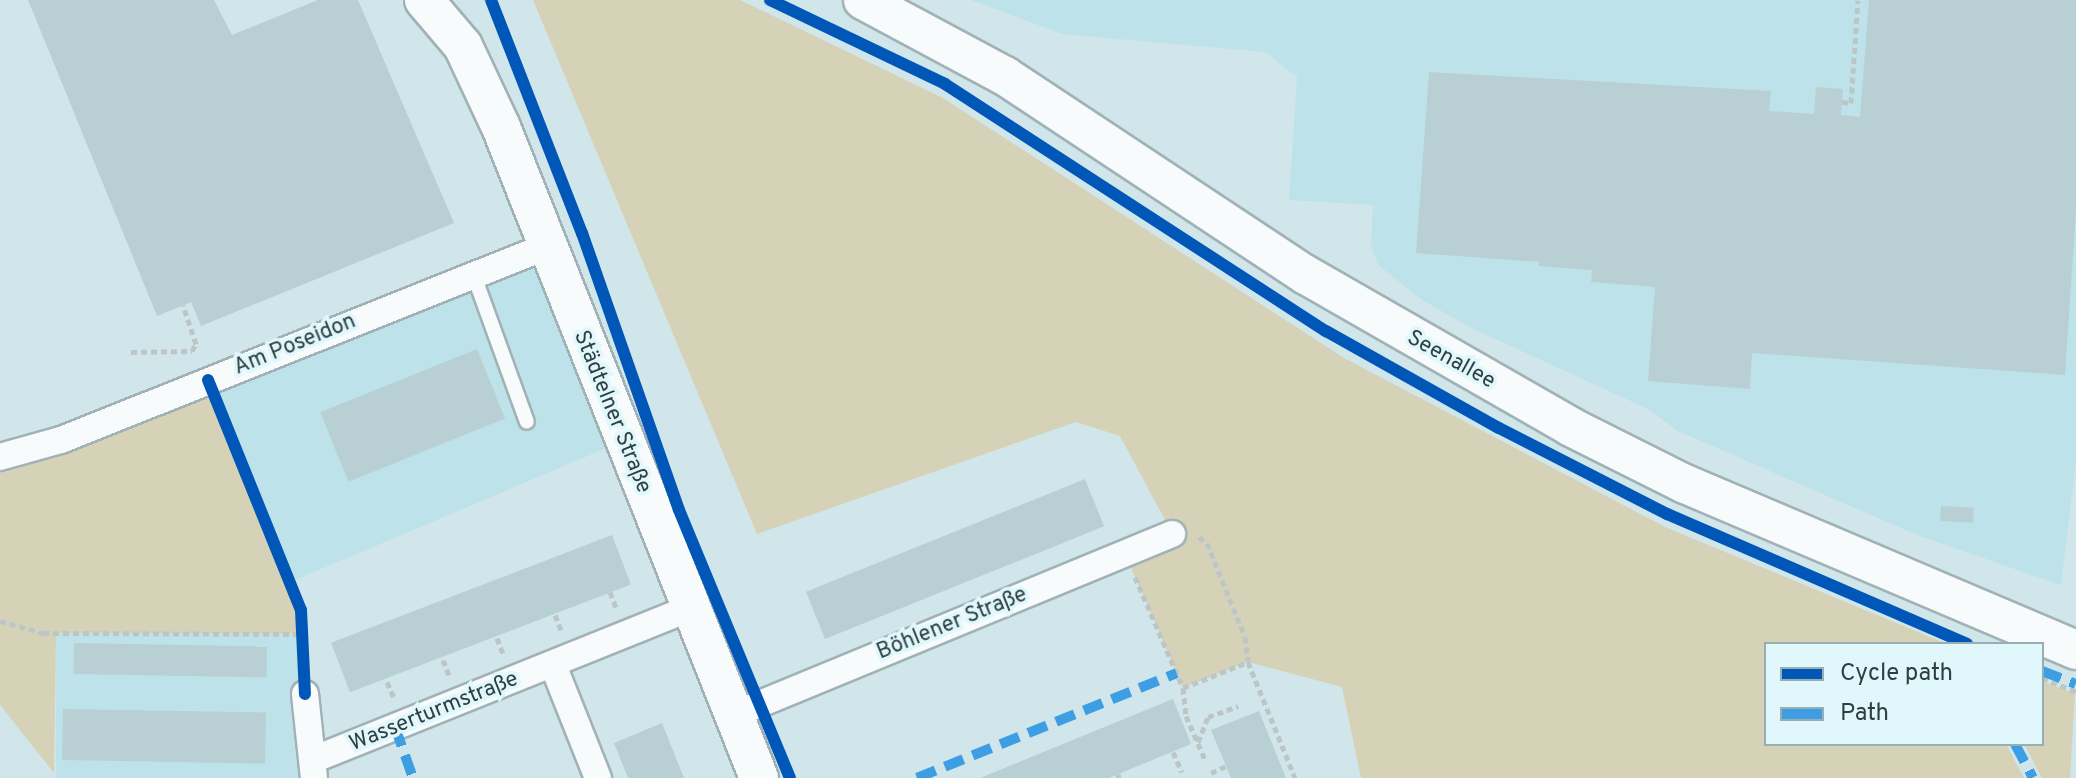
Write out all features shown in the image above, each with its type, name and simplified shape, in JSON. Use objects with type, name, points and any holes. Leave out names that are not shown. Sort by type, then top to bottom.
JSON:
[{"type":"main road","name":"Städtelner Straße","points":[[424,0],[463,46],[501,127],[688,609],[759,778]]},
{"type":"main road","name":"Städtelner Straße","points":[[457,0],[463,46]]},
{"type":"main road","name":"Seenallee","points":[[863,0],[1005,76],[1269,253],[1571,427],[1714,497],[2071,649]]},
{"type":"street","name":"Am Poseidon","points":[[0,457],[61,440],[473,273],[545,247]]},
{"type":"street","name":"Böhlener Straße","points":[[733,715],[1172,534]]},
{"type":"street","name":"Wasserturmstraße","points":[[305,694],[315,768],[688,609]]},
{"type":"street","points":[[553,665],[598,778]]},
{"type":"lane","points":[[473,273],[527,422]]},
{"type":"path","points":[[1842,102],[1851,103],[1858,0]]},
{"type":"path","points":[[131,352],[192,351],[196,344],[183,305]]},
{"type":"path","points":[[1172,534],[1193,532],[1207,543],[1245,637],[1248,662],[1295,778]]},
{"type":"path","points":[[1131,567],[1183,688],[1197,742],[1206,762]]},
{"type":"path","points":[[610,592],[620,616]]},
{"type":"path","points":[[555,615],[564,638]]},
{"type":"path","points":[[0,621],[43,633],[303,634]]},
{"type":"path","points":[[497,638],[506,662]]},
{"type":"path","points":[[443,660],[452,684]]},
{"type":"path","points":[[1183,688],[1248,662]]},
{"type":"path","points":[[2044,679],[2076,692]]},
{"type":"path","points":[[387,682],[397,706]]},
{"type":"path","points":[[1197,742],[1208,717],[1238,706]]},
{"type":"path","points":[[1173,752],[1182,772]]},
{"type":"path","points":[[1211,773],[1226,766]]},
{"type":"shaded area","points":[[533,0],[740,0],[943,98],[1344,358],[1665,527],[1942,642],[1764,642],[1764,746],[2007,746],[2024,778],[1361,778],[1342,687],[1248,662],[1183,688],[1125,554],[1172,533],[1120,436],[1076,422],[757,534]]},
{"type":"shaded area","points":[[971,0],[2076,0],[2076,462],[2061,585],[1917,535],[1678,431],[1648,409],[1469,327],[1421,299],[1378,265],[1371,246],[1373,205],[1289,200],[1297,77],[1265,52],[1062,34]]},
{"type":"shaded area","points":[[545,247],[627,439],[293,581],[212,388]]},
{"type":"shaded area","points":[[208,380],[301,610],[303,634],[56,633],[54,773],[0,705],[0,457]]},
{"type":"shaded area","points":[[56,633],[303,633],[303,778],[56,778]]},
{"type":"shaded area","points":[[2044,682],[2075,694],[2070,778],[2042,778],[2025,746],[2044,746]]},
{"type":"building","points":[[28,0],[214,0],[232,35],[318,0],[358,0],[454,223],[201,326],[191,302],[157,316]]},
{"type":"building","points":[[1869,0],[2076,0],[2076,211],[2065,375],[1752,353],[1750,389],[1648,381],[1655,287],[1591,282],[1592,270],[1538,266],[1539,262],[1416,253],[1429,72],[1771,91],[1769,111],[1814,114],[1816,87],[1843,89],[1841,115],[1860,117]]},
{"type":"building","points":[[477,349],[505,419],[348,482],[320,412]]},
{"type":"building","points":[[1085,479],[1104,526],[825,639],[806,592]]},
{"type":"building","points":[[1941,506],[1974,508],[1973,523],[1940,521]]},
{"type":"building","points":[[612,535],[631,584],[350,692],[331,643]]},
{"type":"building","points":[[74,643],[267,646],[266,677],[73,674]]},
{"type":"building","points":[[1173,699],[1191,744],[1109,778],[980,778]]},
{"type":"building","points":[[63,709],[266,713],[265,764],[62,760]]},
{"type":"building","points":[[1259,711],[1286,778],[1231,778],[1211,730]]},
{"type":"building","points":[[662,723],[684,778],[628,778],[614,743]]},
{"type":"marked path","points":[[2044,672],[2076,684]]},
{"type":"marked path","points":[[917,778],[1177,673]]},
{"type":"marked path","points":[[395,727],[413,778]]},
{"type":"marked path","points":[[2016,746],[2033,778]]},
{"type":"cycle path","points":[[491,0],[582,233],[679,510],[790,778]]},
{"type":"cycle path","points":[[770,0],[945,84],[1326,331],[1499,428],[1667,514],[1962,642]]},
{"type":"cycle path","points":[[208,380],[301,610],[305,694]]}]
